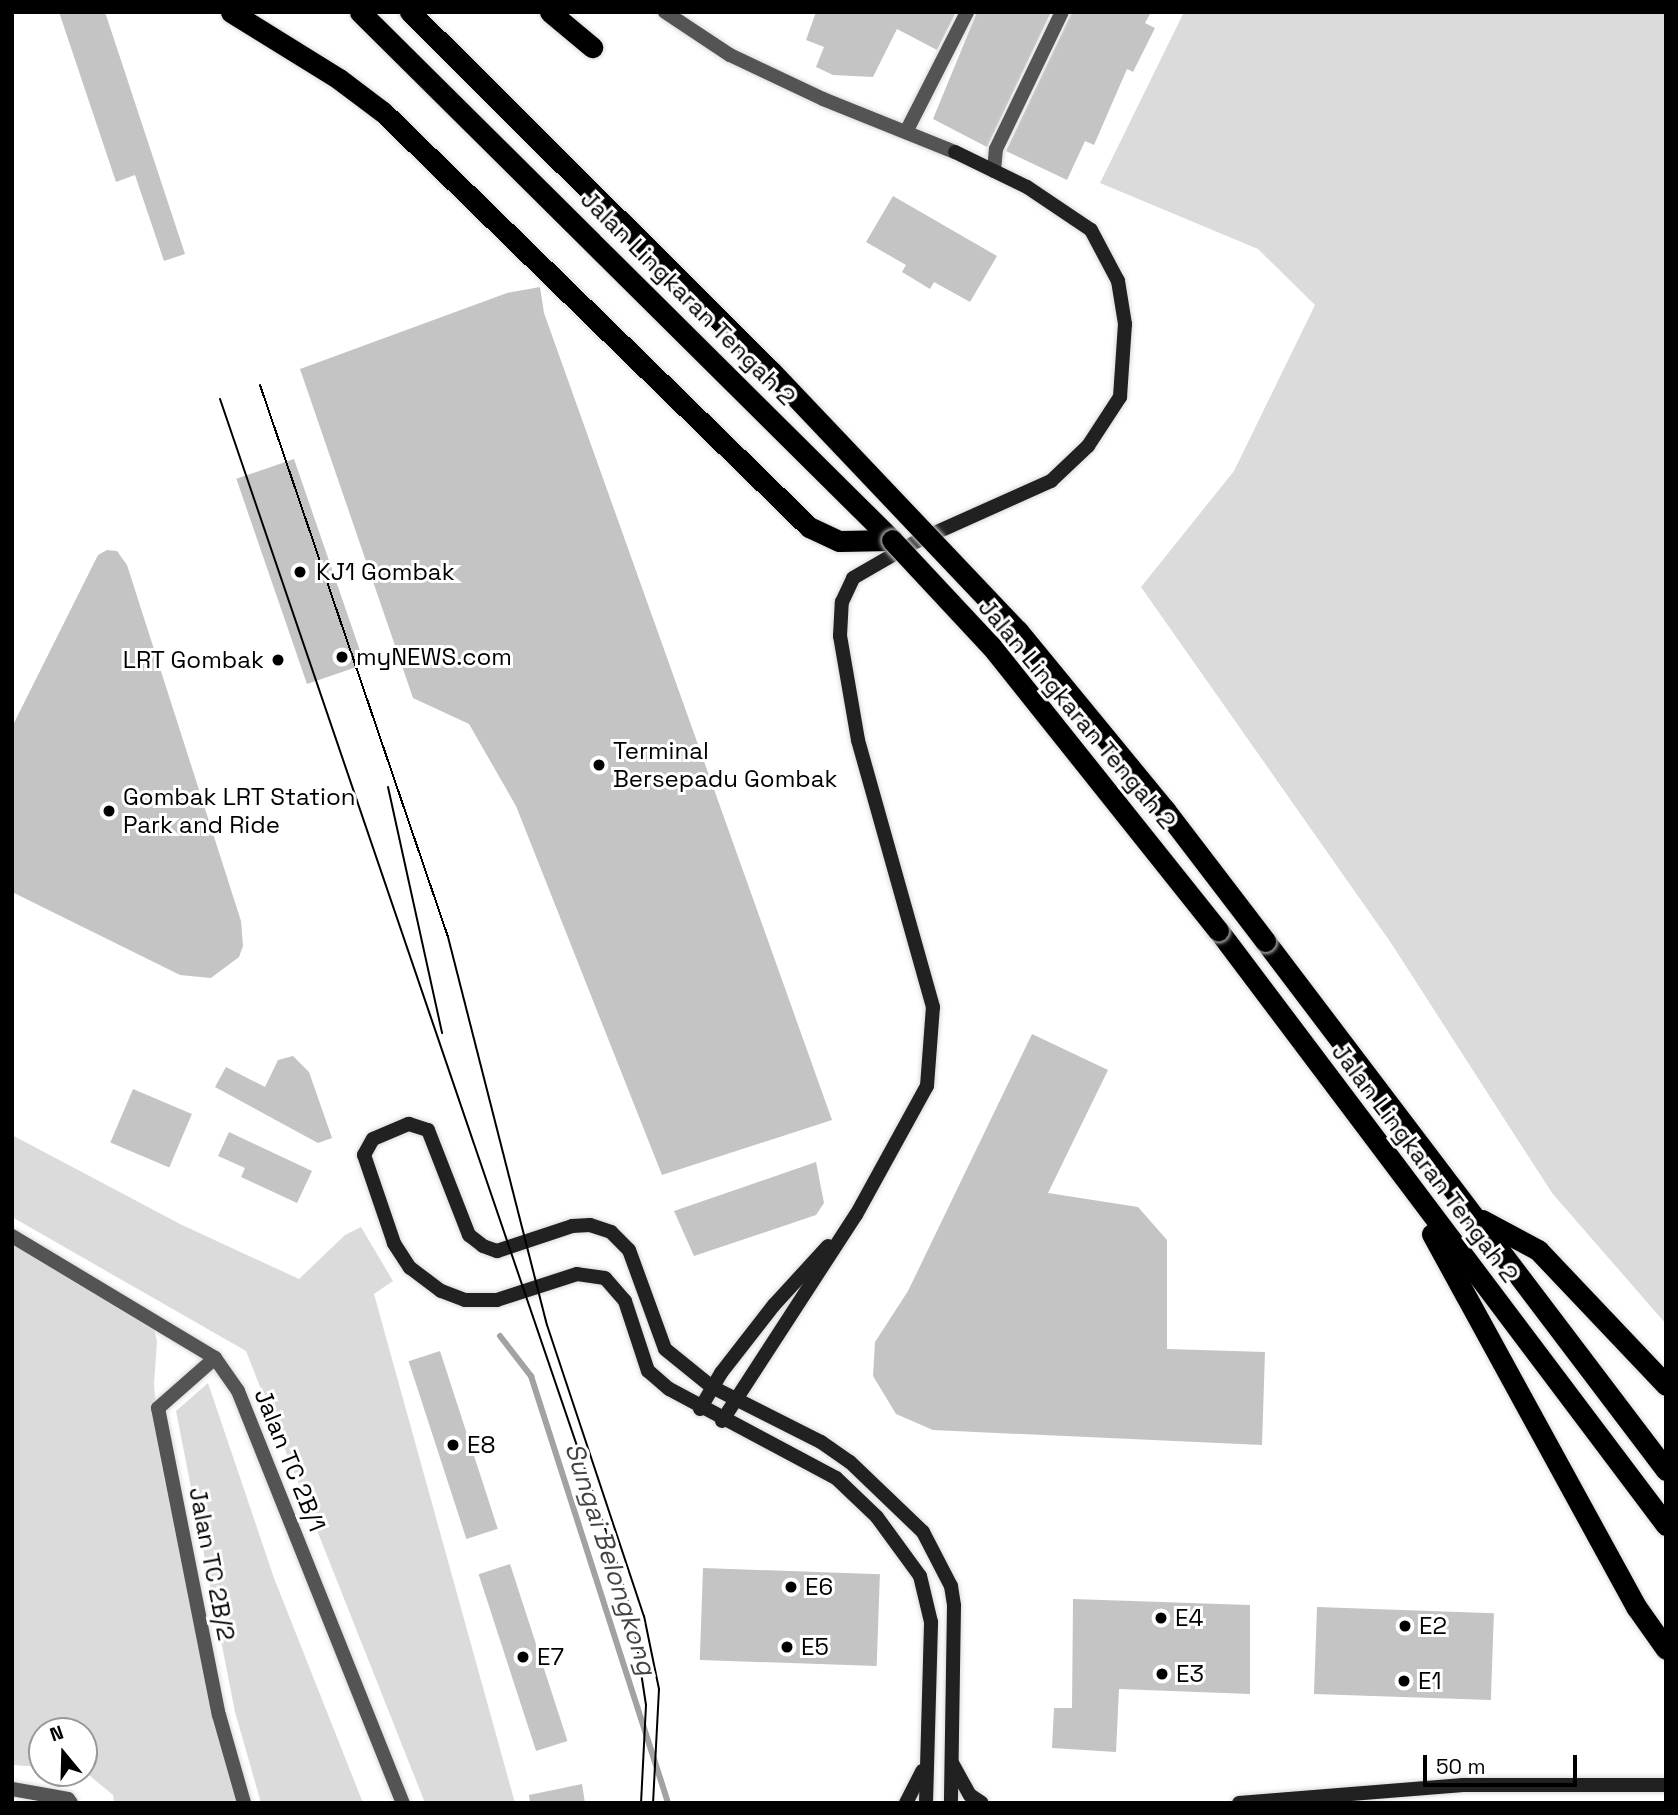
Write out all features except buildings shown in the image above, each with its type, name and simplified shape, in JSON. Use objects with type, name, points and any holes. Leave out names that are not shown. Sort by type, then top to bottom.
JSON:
[{"type":"highway","points":[[231,12],[339,79],[383,112],[808,527],[839,541],[892,540]]},
{"type":"highway","name":"Jalan Lingkaran Tengah 2","points":[[360,12],[892,540],[991,646],[1218,930],[1666,1525]]},
{"type":"highway","name":"Jalan Lingkaran Tengah 2","points":[[410,12],[771,371],[1018,631],[1157,800],[1666,1470]]},
{"type":"highway","points":[[550,12],[592,47]]},
{"type":"highway","points":[[1396,1167],[1637,1608],[1666,1649]]},
{"type":"highway","points":[[1474,1216],[1538,1250],[1666,1385]]},
{"type":"street","points":[[665,12],[730,55],[823,99],[907,130],[955,152],[1027,187],[1081,223],[1105,251],[1118,281],[1125,324],[1119,397],[1088,446],[1051,481],[916,541],[853,578],[842,603],[840,636],[858,740],[933,1007],[928,1086],[856,1215],[722,1420]]},
{"type":"street","points":[[907,130],[967,12]]},
{"type":"street","points":[[994,171],[996,149],[1062,12]]},
{"type":"street","points":[[926,1803],[931,1622],[920,1576],[877,1517],[836,1478],[700,1409],[648,1371],[625,1301],[605,1278],[577,1274],[497,1300],[465,1300],[441,1291],[410,1268],[394,1243],[364,1156],[373,1139],[409,1124],[428,1130],[469,1235],[483,1246],[497,1251],[572,1226],[590,1225],[611,1232],[629,1250],[665,1349],[712,1387],[850,1462],[923,1532],[951,1586],[954,1606],[951,1803]]},
{"type":"street","points":[[700,1409],[712,1387],[774,1305],[856,1215]]},
{"type":"street","name":"Jalan TC 2B/1","points":[[12,1236],[215,1358],[238,1391],[403,1803]]},
{"type":"street","name":"Jalan TC 2B/2","points":[[215,1358],[158,1408],[219,1715],[244,1803]]},
{"type":"street","points":[[950,1758],[970,1795],[982,1803]]},
{"type":"street","points":[[906,1803],[917,1788],[926,1760]]},
{"type":"street","points":[[1239,1803],[1354,1798],[1463,1784],[1666,1785]]},
{"type":"street","points":[[12,1789],[71,1803]]},
{"type":"shaded area","points":[[1184,12],[1666,12],[1666,1324],[1552,1193],[1391,943],[1141,587],[1234,471],[1315,305],[1258,249],[1100,183]]},
{"type":"shaded area","points":[[12,1135],[180,1224],[299,1279],[345,1235],[361,1227],[393,1281],[374,1294],[515,1803],[425,1803],[246,1351],[12,1217]]},
{"type":"shaded area","points":[[12,1240],[150,1315],[157,1341],[154,1384],[160,1459],[222,1742],[239,1803],[114,1803],[113,1795],[98,1783],[98,1717],[28,1717],[28,1766],[12,1765]]},
{"type":"shaded area","points":[[208,1383],[274,1578],[363,1803],[261,1803],[235,1712],[176,1411]]},
{"type":"waterway","name":"Sungai Belongkong","points":[[500,1336],[531,1376],[668,1803]]},
{"type":"tram line","points":[[260,385],[448,937],[547,1325],[644,1616],[659,1689],[653,1803]]},
{"type":"tram line","points":[[220,399],[618,1566],[633,1620],[646,1705],[641,1803]]},
{"type":"tram line","points":[[388,787],[442,1033]]},
{"type":"place","name":"KJ1 Gombak","points":[[300,572]]},
{"type":"place","name":"myNEWS.com","points":[[342,657]]},
{"type":"place","name":"LRT Gombak","points":[[278,660]]},
{"type":"place","name":"Terminal Bersepadu Gombak","points":[[599,765]]},
{"type":"place","name":"Gombak LRT Station Park and Ride","points":[[109,811]]},
{"type":"place","name":"E8","points":[[453,1445]]},
{"type":"place","name":"E6","points":[[791,1587]]},
{"type":"place","name":"E4","points":[[1161,1618]]},
{"type":"place","name":"E2","points":[[1405,1626]]},
{"type":"place","name":"E5","points":[[787,1647]]},
{"type":"place","name":"E7","points":[[523,1657]]},
{"type":"place","name":"E3","points":[[1162,1674]]},
{"type":"place","name":"E1","points":[[1404,1681]]}]
